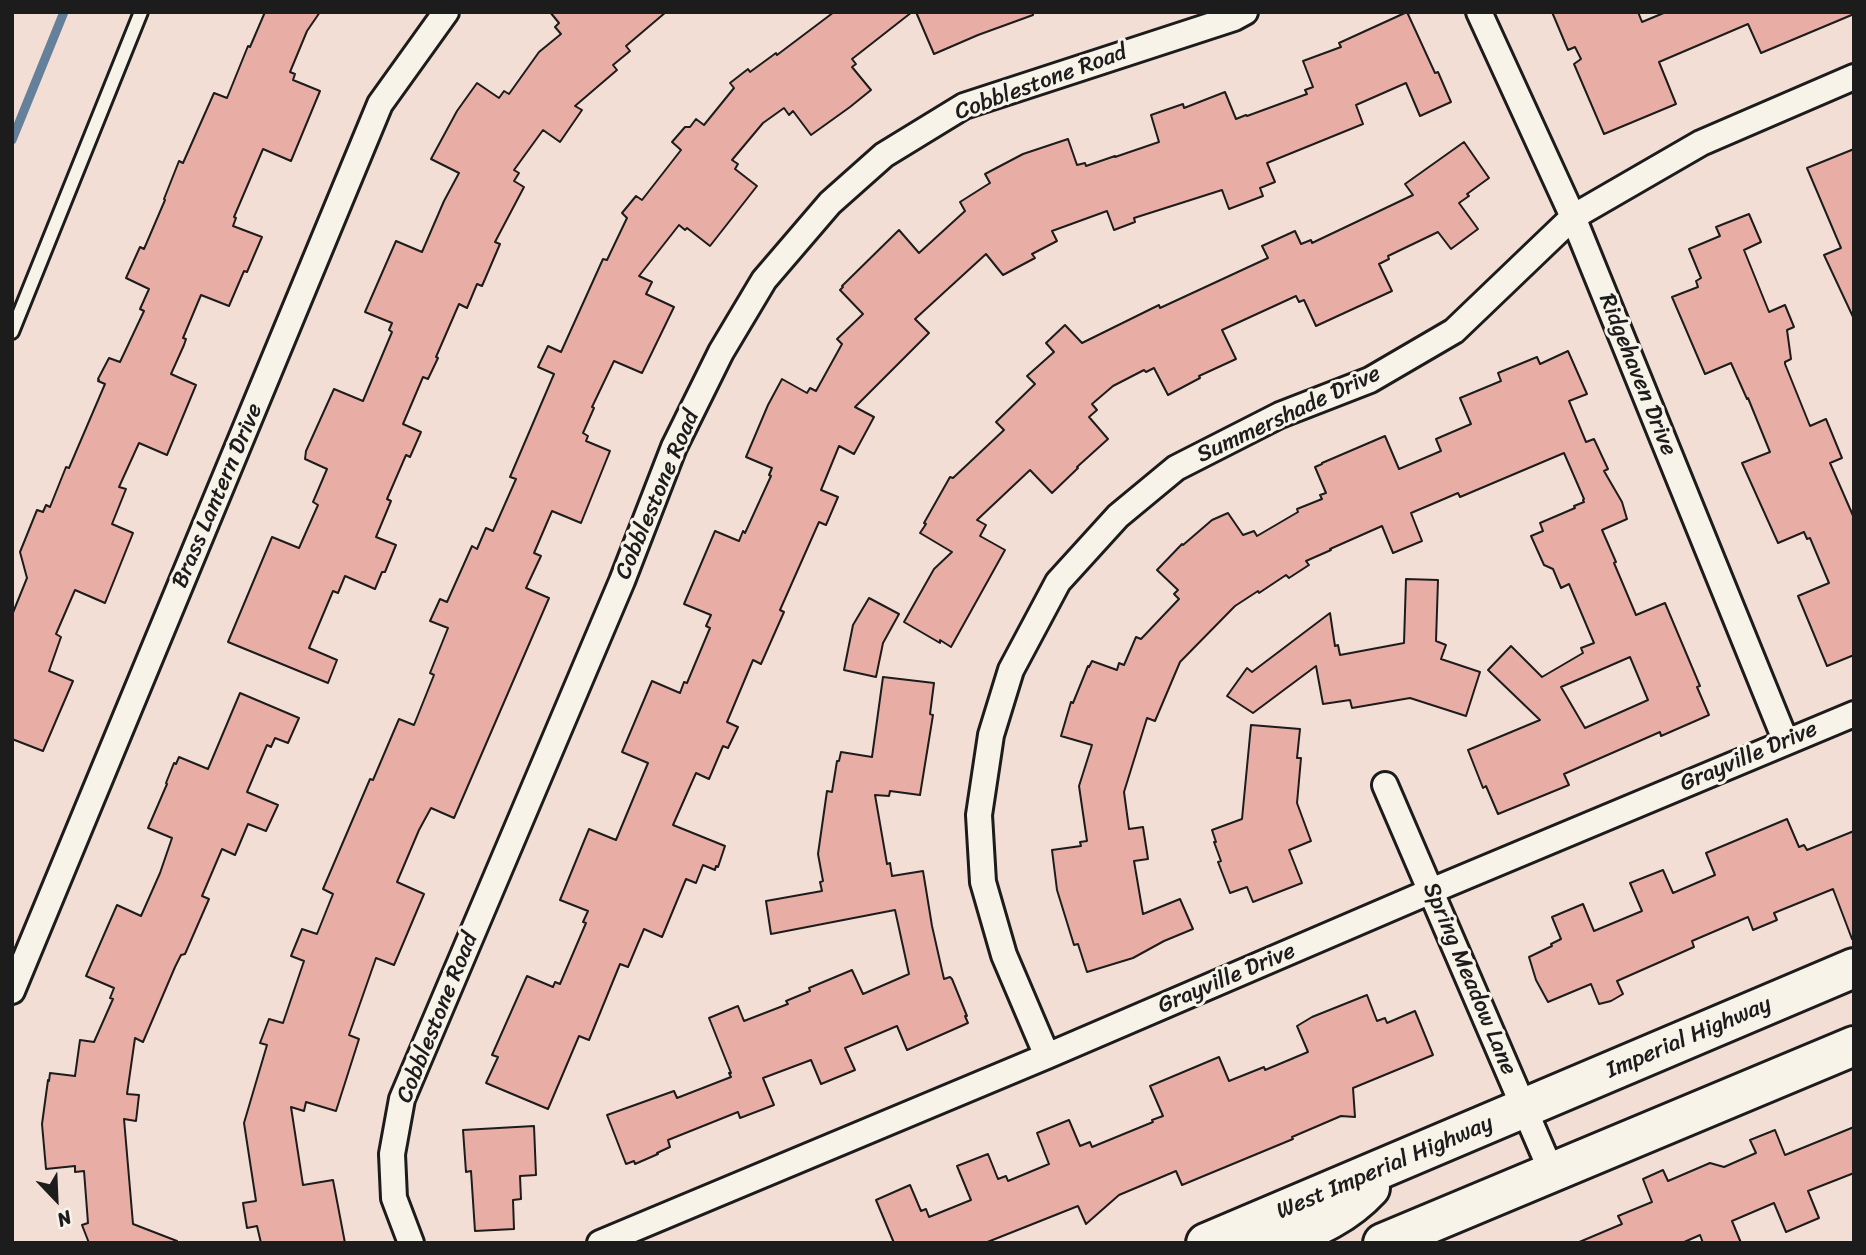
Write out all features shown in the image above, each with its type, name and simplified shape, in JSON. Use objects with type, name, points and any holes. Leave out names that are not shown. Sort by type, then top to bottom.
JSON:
[{"type":"main road","name":"Imperial Highway","points":[[1525,1109],[1854,968]]},
{"type":"main road","points":[[1383,1243],[1854,1046]]},
{"type":"main road","name":"West Imperial Highway","points":[[1206,1243],[1525,1109]]},
{"type":"main road","points":[[1277,1243],[1324,1224],[1356,1204],[1393,1164]]},
{"type":"street","name":"Brass Lantern Drive","points":[[12,992],[380,104],[446,12]]},
{"type":"street","name":"Cobblestone Road","points":[[411,1243],[394,1198],[393,1187],[392,1154],[402,1099],[622,581],[674,447],[721,352],[764,280],[831,203],[884,155],[964,106],[1245,12]]},
{"type":"street","name":"Ridgehaven Drive","points":[[1479,12],[1573,218],[1786,742]]},
{"type":"street","name":"Summershade Drive","points":[[1047,1056],[1000,943],[983,882],[979,815],[992,735],[1011,670],[1058,582],[1118,516],[1176,468],[1280,415],[1370,380],[1454,331],[1573,218],[1701,143],[1854,77]]},
{"type":"street","name":"Grayville Drive","points":[[600,1243],[1854,713]]},
{"type":"street","name":"Spring Meadow Lane","points":[[1385,785],[1552,1173]]},
{"type":"lane","points":[[12,332],[141,12]]},
{"type":"building","points":[[265,12],[320,12],[307,31],[290,72],[295,74],[293,80],[320,91],[291,161],[263,149],[234,217],[233,226],[262,237],[229,306],[201,295],[171,374],[196,385],[167,455],[139,443],[119,487],[126,489],[112,524],[133,533],[105,603],[75,590],[56,634],[61,637],[49,671],[73,681],[43,751],[12,739],[12,615],[27,578],[20,552],[37,510],[43,512],[46,505],[50,507],[66,467],[69,468],[105,384],[98,379],[109,358],[120,362],[144,311],[140,309],[149,289],[126,278],[140,247],[144,249],[179,161],[183,163],[214,93],[227,98]]},
{"type":"building","points":[[550,12],[666,12],[626,46],[630,51],[613,65],[617,70],[575,106],[582,110],[560,142],[543,130],[514,170],[519,173],[514,181],[524,187],[495,242],[500,244],[482,286],[477,284],[467,308],[459,304],[436,357],[438,358],[428,379],[423,377],[403,424],[421,432],[410,457],[406,455],[387,499],[391,501],[376,537],[396,545],[385,572],[382,572],[375,589],[345,576],[338,593],[333,591],[309,648],[337,660],[328,683],[228,642],[272,537],[299,548],[318,505],[313,502],[327,469],[305,459],[306,451],[334,389],[363,401],[392,332],[389,330],[392,323],[365,312],[396,241],[422,252],[459,173],[431,159],[457,111],[477,83],[499,98],[504,91],[509,94],[539,52],[561,34],[555,27],[559,23]]},
{"type":"building","points":[[834,12],[912,12],[852,59],[856,64],[852,67],[871,90],[850,107],[811,135],[793,111],[789,115],[784,108],[763,123],[732,160],[738,164],[735,169],[757,186],[710,246],[679,225],[639,276],[652,282],[646,294],[674,307],[642,373],[614,361],[592,407],[594,408],[583,433],[588,436],[586,441],[610,451],[581,523],[552,511],[534,553],[541,556],[526,588],[549,598],[454,818],[431,808],[397,882],[424,894],[394,965],[376,958],[349,1035],[359,1039],[336,1111],[306,1102],[304,1111],[291,1107],[303,1185],[333,1180],[345,1243],[261,1243],[257,1226],[247,1228],[243,1203],[256,1201],[244,1123],[267,1045],[260,1043],[269,1019],[283,1023],[304,961],[291,956],[302,929],[317,934],[333,894],[323,889],[399,719],[414,725],[434,675],[430,673],[448,628],[430,621],[440,599],[447,602],[472,546],[477,549],[486,528],[493,531],[516,479],[510,477],[554,374],[538,367],[548,346],[561,352],[603,259],[607,260],[627,218],[622,213],[636,196],[642,200],[681,150],[672,142],[696,119],[704,125],[734,88],[730,83],[748,69],[750,72],[776,53],[777,55]]},
{"type":"building","points":[[916,12],[1033,12],[1033,15],[934,54]]},
{"type":"building","points":[[1407,12],[1451,102],[1420,116],[1406,83],[1356,105],[1363,124],[1267,163],[1275,182],[1260,188],[1263,196],[1229,209],[1222,190],[1134,218],[1135,222],[1114,230],[1107,211],[1052,231],[1057,241],[1032,254],[1035,258],[1003,275],[986,254],[915,319],[929,333],[855,407],[874,417],[854,454],[839,446],[821,490],[838,497],[826,525],[819,522],[780,610],[784,612],[761,664],[753,660],[727,722],[738,727],[728,748],[723,746],[709,779],[696,773],[673,825],[725,846],[718,867],[716,866],[715,870],[703,865],[696,883],[686,879],[662,937],[644,929],[628,967],[620,964],[589,1040],[579,1036],[548,1109],[486,1083],[498,1057],[492,1055],[527,976],[553,987],[555,982],[560,984],[586,923],[583,922],[588,911],[560,900],[589,829],[616,840],[648,763],[622,752],[652,681],[680,693],[684,682],[687,683],[710,628],[706,626],[711,615],[684,604],[715,531],[739,541],[771,476],[769,475],[772,468],[746,457],[768,405],[782,379],[807,393],[810,388],[816,391],[842,344],[837,339],[863,314],[840,290],[842,286],[899,230],[919,253],[965,211],[960,202],[990,183],[985,174],[1023,154],[1068,139],[1077,165],[1085,163],[1086,166],[1159,142],[1151,115],[1183,104],[1184,108],[1225,92],[1236,119],[1307,94],[1305,90],[1313,87],[1303,61],[1341,47],[1339,43]]},
{"type":"building","points":[[1552,12],[1638,12],[1642,22],[1666,12],[1854,14],[1761,53],[1748,24],[1659,62],[1676,104],[1604,134],[1574,64],[1581,59],[1575,47],[1568,50]]},
{"type":"building","points":[[1464,142],[1489,178],[1459,203],[1478,229],[1451,249],[1438,232],[1388,256],[1389,259],[1379,264],[1392,291],[1316,326],[1304,300],[1299,302],[1296,296],[1222,330],[1236,359],[1199,376],[1200,378],[1168,395],[1154,368],[1146,372],[1144,370],[1113,386],[1092,404],[1097,410],[1089,417],[1108,439],[1052,493],[1030,470],[977,520],[986,525],[980,536],[1005,550],[951,647],[904,622],[934,569],[952,552],[920,533],[926,524],[924,523],[950,477],[953,478],[1004,430],[996,422],[1035,384],[1027,376],[1054,352],[1046,343],[1065,325],[1082,343],[1159,305],[1160,308],[1268,258],[1262,246],[1295,231],[1301,244],[1311,240],[1312,243],[1413,195],[1405,184]]},
{"type":"building","points":[[1854,149],[1854,319],[1824,255],[1841,248],[1807,168]]},
{"type":"building","points":[[1749,214],[1761,242],[1744,250],[1769,312],[1785,305],[1794,327],[1787,330],[1791,359],[1785,364],[1810,426],[1826,419],[1842,458],[1830,463],[1854,518],[1854,655],[1827,666],[1798,596],[1829,583],[1810,538],[1807,539],[1804,532],[1778,543],[1742,463],[1770,452],[1748,398],[1731,363],[1705,374],[1672,297],[1698,287],[1696,281],[1701,278],[1689,249],[1720,236],[1716,227]]},
{"type":"building","points":[[1568,351],[1587,394],[1569,401],[1586,442],[1594,439],[1608,469],[1604,471],[1622,502],[1627,519],[1602,530],[1616,562],[1614,563],[1636,615],[1665,603],[1700,686],[1697,687],[1709,715],[1661,736],[1660,732],[1564,774],[1569,785],[1498,814],[1486,786],[1483,788],[1468,750],[1540,720],[1488,670],[1511,646],[1542,677],[1583,653],[1581,648],[1594,643],[1569,584],[1561,588],[1553,569],[1544,565],[1531,536],[1543,531],[1540,523],[1575,508],[1574,506],[1584,502],[1584,499],[1564,453],[1460,497],[1458,493],[1411,513],[1422,541],[1393,553],[1382,526],[1306,561],[1309,565],[1289,578],[1286,575],[1235,606],[1180,662],[1155,721],[1147,718],[1124,792],[1129,829],[1143,827],[1148,859],[1134,861],[1143,914],[1180,899],[1193,929],[1133,958],[1087,972],[1078,944],[1074,945],[1057,890],[1052,850],[1081,846],[1080,842],[1087,841],[1079,786],[1092,745],[1061,736],[1071,702],[1073,703],[1092,661],[1117,670],[1119,663],[1124,665],[1136,637],[1141,639],[1179,599],[1174,594],[1178,590],[1157,570],[1182,544],[1212,520],[1228,513],[1243,535],[1254,531],[1257,536],[1298,512],[1297,509],[1322,499],[1320,495],[1326,493],[1315,467],[1385,436],[1399,469],[1441,451],[1436,439],[1471,424],[1460,398],[1501,381],[1498,373],[1537,357],[1540,364]],"holes":[[[1630,657],[1648,700],[1585,728],[1561,687]]]},
{"type":"building","points":[[1406,579],[1438,580],[1436,641],[1446,645],[1441,659],[1480,672],[1466,716],[1410,698],[1352,708],[1350,700],[1323,704],[1316,666],[1253,713],[1227,696],[1247,668],[1252,672],[1330,613],[1335,646],[1338,645],[1340,655],[1404,643]]},
{"type":"building","points":[[869,598],[899,614],[883,643],[876,677],[844,670],[853,625]]},
{"type":"building","points":[[883,677],[934,683],[930,714],[933,715],[920,795],[890,791],[889,796],[875,795],[887,864],[890,863],[892,876],[923,871],[944,979],[952,979],[968,1023],[907,1050],[897,1026],[845,1048],[855,1070],[821,1084],[811,1060],[763,1078],[774,1105],[740,1118],[738,1112],[668,1140],[670,1147],[658,1154],[635,1164],[634,1161],[626,1164],[607,1115],[674,1091],[677,1098],[731,1077],[709,1018],[738,1006],[744,1021],[788,1004],[786,1001],[810,991],[809,988],[852,970],[863,994],[909,974],[895,910],[771,934],[766,901],[822,891],[818,854],[827,791],[832,792],[841,752],[872,757]]},
{"type":"building","points":[[240,693],[299,718],[288,743],[275,738],[271,747],[267,745],[247,792],[278,805],[266,831],[248,824],[235,855],[222,849],[202,896],[209,899],[185,954],[181,955],[175,967],[143,1042],[135,1038],[127,1094],[139,1095],[136,1121],[124,1119],[133,1224],[177,1243],[89,1243],[82,1225],[88,1223],[84,1171],[75,1172],[75,1166],[46,1169],[42,1124],[48,1080],[50,1073],[75,1076],[80,1040],[94,1042],[113,999],[110,998],[114,988],[86,976],[117,905],[141,916],[160,873],[172,838],[148,828],[174,763],[176,764],[179,757],[208,769]]},
{"type":"building","points":[[1251,725],[1300,729],[1297,758],[1301,758],[1297,803],[1311,841],[1289,850],[1302,883],[1253,902],[1247,887],[1230,893],[1218,862],[1221,861],[1212,830],[1242,819]]},
{"type":"building","points":[[1787,819],[1799,847],[1804,845],[1807,850],[1854,831],[1854,938],[1852,939],[1833,889],[1774,913],[1777,920],[1753,930],[1748,917],[1692,941],[1694,947],[1617,981],[1623,994],[1611,1001],[1599,1004],[1591,984],[1548,1002],[1536,980],[1529,957],[1561,939],[1552,917],[1583,904],[1594,931],[1642,911],[1630,883],[1663,870],[1673,893],[1715,875],[1706,853]]},
{"type":"building","points":[[1367,995],[1377,1021],[1385,1018],[1387,1023],[1415,1011],[1433,1055],[1353,1088],[1355,1117],[1341,1116],[1182,1185],[1176,1171],[1119,1195],[1086,1224],[1078,1206],[985,1243],[894,1243],[876,1200],[910,1185],[921,1211],[926,1209],[929,1217],[971,1200],[957,1166],[988,1154],[998,1179],[1006,1176],[1008,1181],[1049,1164],[1037,1133],[1069,1120],[1080,1146],[1090,1142],[1092,1147],[1153,1122],[1152,1120],[1163,1116],[1150,1086],[1219,1057],[1229,1081],[1308,1052],[1297,1026],[1312,1017]]},
{"type":"building","points":[[534,1126],[536,1175],[520,1176],[521,1199],[513,1200],[514,1229],[475,1231],[471,1171],[466,1172],[463,1130]]},
{"type":"building","points":[[1854,1127],[1854,1173],[1808,1191],[1819,1218],[1786,1232],[1774,1203],[1732,1221],[1741,1243],[1703,1243],[1700,1235],[1682,1243],[1577,1243],[1622,1224],[1618,1216],[1652,1202],[1643,1179],[1663,1170],[1668,1181],[1710,1163],[1724,1167],[1756,1153],[1750,1140],[1775,1130],[1785,1155]]},
{"type":"waterway","points":[[12,140],[64,12]]}]
